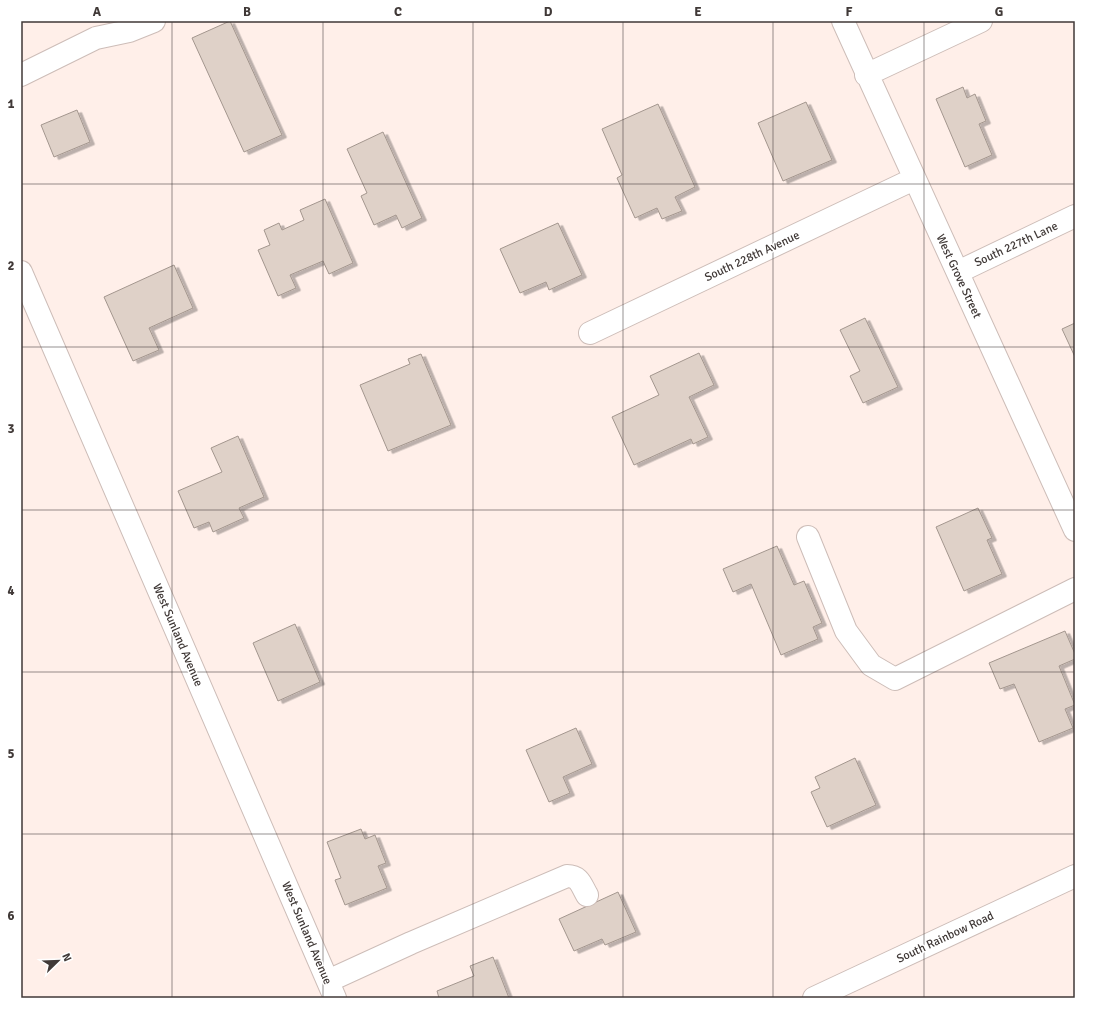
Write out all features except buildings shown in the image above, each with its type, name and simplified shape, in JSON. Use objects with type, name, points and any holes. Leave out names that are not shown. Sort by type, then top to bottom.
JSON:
[{"type":"street","points":[[21,75],[96,38],[129,31],[154,21]]},
{"type":"street","name":"West Grove Street","points":[[843,21],[866,75],[958,272],[1075,530]]},
{"type":"street","points":[[866,75],[981,21]]},
{"type":"street","name":"South 228th Avenue","points":[[590,333],[914,179]]},
{"type":"street","name":"South 227th Lane","points":[[958,272],[1075,216]]},
{"type":"street","name":"West Sunland Avenue","points":[[21,272],[331,990]]},
{"type":"street","points":[[808,537],[846,631],[871,665],[894,679],[1075,589]]},
{"type":"street","points":[[331,990],[411,943],[567,876],[574,876],[579,880],[587,895]]},
{"type":"street","name":"South Rainbow Road","points":[[814,998],[1075,876]]}]
